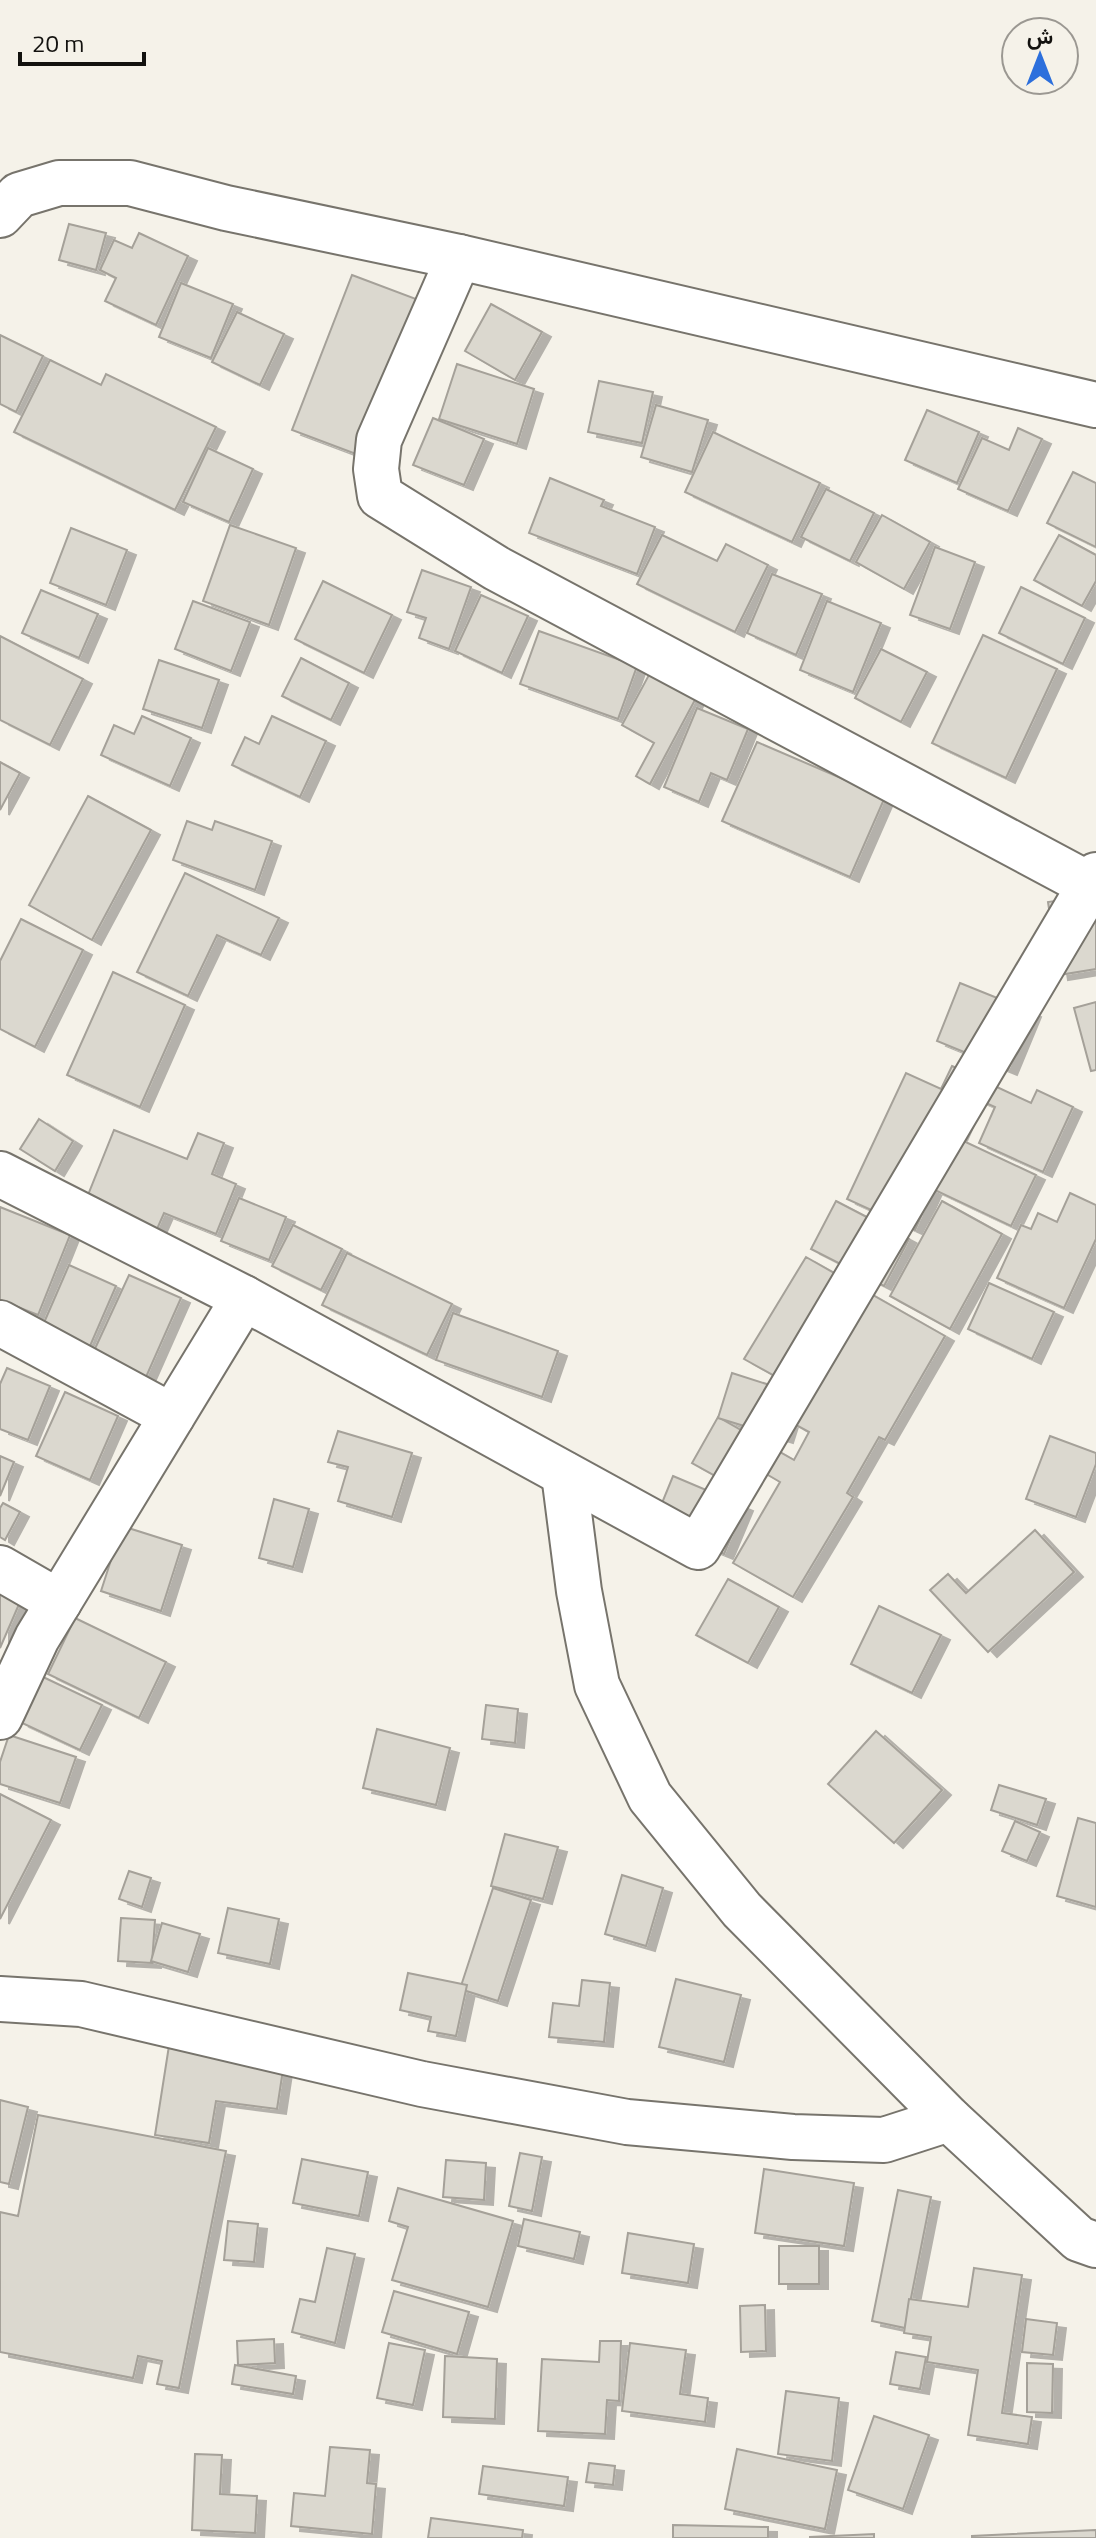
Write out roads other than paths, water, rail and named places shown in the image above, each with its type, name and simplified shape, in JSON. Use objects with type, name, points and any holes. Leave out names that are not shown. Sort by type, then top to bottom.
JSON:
[{"type":"street","points":[[0,215],[19,195],[59,183],[130,183],[226,208],[459,257],[1096,405]]},
{"type":"street","points":[[0,1174],[244,1298],[698,1547],[1093,880],[496,568],[380,496],[376,469],[379,440],[459,257]]},
{"type":"street","points":[[0,1717],[37,1638],[244,1298]]},
{"type":"street","points":[[0,1323],[172,1416]]},
{"type":"street","points":[[564,1474],[579,1591],[597,1685],[650,1797],[742,1910],[949,2119],[1079,2239],[1096,2245]]},
{"type":"street","points":[[0,1568],[59,1602]]},
{"type":"street","points":[[0,1999],[81,2004],[422,2084],[627,2122],[793,2137],[884,2140],[949,2119]]}]
